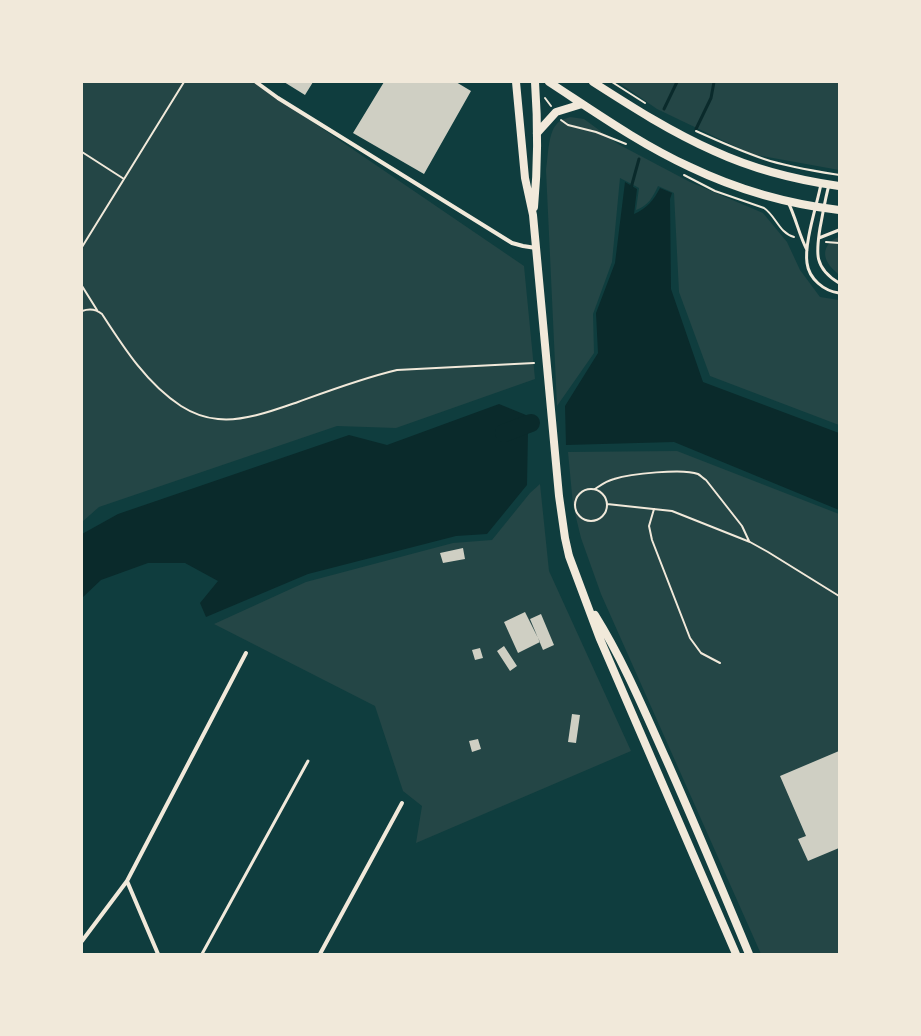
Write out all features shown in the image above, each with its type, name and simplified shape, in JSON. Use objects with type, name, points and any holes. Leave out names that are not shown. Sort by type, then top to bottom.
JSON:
[{"type":"main road","points":[[516,82],[525,178],[533,216],[558,489],[562,521],[569,556],[600,639],[736,954]]},
{"type":"main road","points":[[533,216],[537,175],[535,82]]},
{"type":"main road","points":[[549,82],[658,151],[690,167],[755,192],[787,201],[820,208],[839,210]]},
{"type":"main road","points":[[593,82],[654,121],[736,161],[773,172],[839,186]]},
{"type":"main road","points":[[537,133],[556,112],[582,104]]},
{"type":"main road","points":[[586,601],[607,635],[648,718],[749,954]]},
{"type":"street","points":[[256,82],[278,98],[512,243],[536,248]]},
{"type":"street","points":[[82,941],[127,881],[246,653]]},
{"type":"street","points":[[320,954],[402,803]]},
{"type":"street","points":[[127,881],[158,954]]},
{"type":"lane","points":[[825,184],[820,208],[807,250],[807,263],[812,275],[818,283],[828,290],[839,293]]},
{"type":"lane","points":[[825,184],[820,208],[817,253],[822,267],[827,275],[839,284]]},
{"type":"lane","points":[[787,201],[795,216],[800,238],[807,250]]},
{"type":"lane","points":[[818,239],[839,230]]},
{"type":"lane","points":[[202,954],[308,760]]},
{"type":"path","points":[[82,247],[184,82]]},
{"type":"path","points":[[612,82],[650,106]]},
{"type":"path","points":[[545,98],[553,108]]},
{"type":"path","points":[[559,117],[568,125],[596,132],[622,141],[628,145]]},
{"type":"path","points":[[695,131],[733,148],[765,159],[839,175]]},
{"type":"path","points":[[82,152],[124,179]]},
{"type":"path","points":[[680,173],[715,191],[764,208],[769,211],[788,235],[800,238]]},
{"type":"path","points":[[818,239],[839,243]]},
{"type":"path","points":[[82,286],[136,364],[170,398],[195,413],[218,419],[248,416],[274,410],[378,374],[397,370],[534,363]]},
{"type":"path","points":[[82,312],[87,310],[98,310]]},
{"type":"path","points":[[595,489],[603,495],[607,504],[604,514],[596,521],[585,520],[580,517],[575,508],[576,498],[584,490],[595,489],[603,482],[614,478],[663,472],[682,471],[697,474],[706,480],[742,526],[750,542]]},
{"type":"path","points":[[607,504],[672,511],[750,542],[839,596]]},
{"type":"path","points":[[654,509],[649,526],[652,540],[690,638],[701,653],[720,663]]},
{"type":"shaded area","points":[[82,82],[254,82],[524,266],[535,379],[396,428],[337,426],[99,507],[82,522]]},
{"type":"shaded area","points":[[618,82],[839,82],[839,170],[751,154],[657,109]]},
{"type":"shaded area","points":[[570,117],[584,119],[618,144],[690,182],[763,213],[787,242],[800,270],[820,297],[839,300],[839,425],[710,376],[679,292],[674,193],[658,186],[650,201],[636,210],[639,188],[620,178],[612,262],[593,314],[594,353],[557,406],[546,170],[553,129],[557,123]]},
{"type":"shaded area","points":[[625,182],[637,189],[634,214],[649,204],[660,188],[672,193],[670,199],[671,289],[703,382],[839,433],[839,510],[674,442],[566,445],[565,406],[598,353],[596,313],[615,263]]},
{"type":"shaded area","points":[[839,237],[839,275],[831,268],[825,254],[829,244]]},
{"type":"shaded area","points":[[499,404],[526,415],[528,431],[527,485],[487,534],[456,536],[308,574],[206,617],[200,603],[218,581],[185,563],[148,563],[101,580],[82,598],[82,534],[118,514],[349,435],[387,445]]},
{"type":"shaded area","points":[[677,451],[839,514],[839,954],[761,954],[601,594],[581,538],[573,505],[568,452]]},
{"type":"shaded area","points":[[540,484],[549,571],[631,751],[416,843],[422,806],[403,791],[375,706],[214,624],[306,582],[453,543],[492,540],[530,493]]},
{"type":"building","points":[[284,82],[313,82],[305,95]]},
{"type":"building","points":[[384,82],[456,82],[471,91],[424,174],[353,133]]},
{"type":"building","points":[[463,548],[465,559],[443,563],[440,553]]},
{"type":"building","points":[[525,612],[540,642],[518,653],[504,622]]},
{"type":"building","points":[[541,614],[554,645],[543,650],[530,619]]},
{"type":"building","points":[[504,646],[517,666],[510,671],[497,651]]},
{"type":"building","points":[[480,648],[483,658],[475,660],[472,650]]},
{"type":"building","points":[[572,714],[580,715],[576,743],[568,742]]},
{"type":"building","points":[[478,739],[481,749],[472,752],[469,741]]},
{"type":"building","points":[[839,751],[839,848],[808,861],[798,839],[806,836],[780,776]]},
{"type":"waterway","points":[[664,109],[677,82]]},
{"type":"waterway","points":[[696,129],[711,98],[714,82]]},
{"type":"waterway","points":[[631,188],[639,159]]},
{"type":"waterway","points":[[504,433],[531,423]]}]
